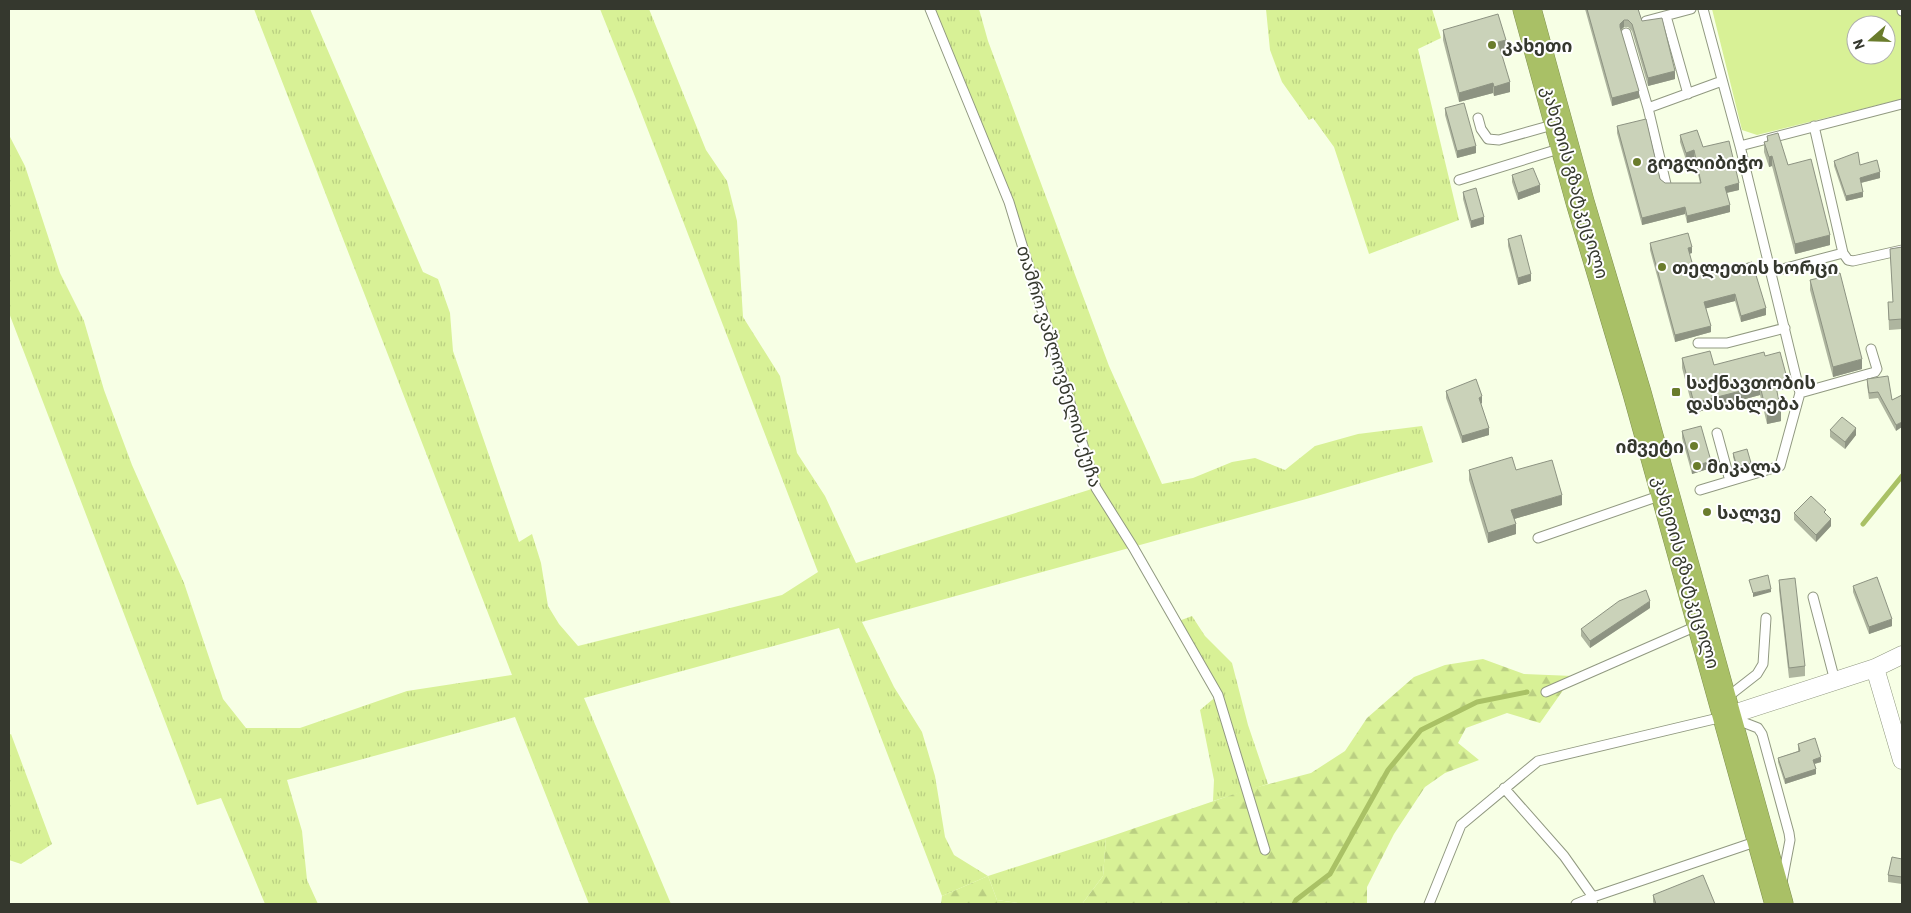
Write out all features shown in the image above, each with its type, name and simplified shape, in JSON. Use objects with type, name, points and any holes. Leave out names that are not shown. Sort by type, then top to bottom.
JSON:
[{"type":"highway","name":"კახეთის გზატკეცილი","points":[[1527,9],[1665,494],[1778,902]]},
{"type":"street","points":[[1725,708],[1835,681],[1874,668],[1902,655]]},
{"type":"street","points":[[1874,668],[1902,760]]},
{"type":"lane","name":"თამრო ვაშლოვნელის ქუჩა","points":[[930,9],[1009,202],[1096,488],[1133,547],[1218,695],[1265,850]]},
{"type":"lane","points":[[1646,21],[1691,9]]},
{"type":"lane","points":[[1700,490],[1780,466],[1800,393],[1740,146],[1702,9]]},
{"type":"lane","points":[[1666,16],[1688,94]]},
{"type":"lane","points":[[1626,33],[1648,108],[1666,184]]},
{"type":"lane","points":[[1648,108],[1722,82]]},
{"type":"lane","points":[[1740,146],[1902,104]]},
{"type":"lane","points":[[1478,118],[1481,129],[1488,138],[1499,140],[1562,135]]},
{"type":"lane","points":[[1814,126],[1843,253],[1848,260],[1853,261],[1902,250]]},
{"type":"lane","points":[[1458,180],[1562,135]]},
{"type":"lane","points":[[1770,272],[1843,253]]},
{"type":"lane","points":[[1698,343],[1727,343],[1785,328]]},
{"type":"lane","points":[[1800,393],[1875,372],[1877,369],[1871,349]]},
{"type":"lane","points":[[1717,434],[1730,481]]},
{"type":"lane","points":[[1538,538],[1665,494]]},
{"type":"lane","points":[[1812,597],[1835,681]]},
{"type":"lane","points":[[1429,904],[1461,825],[1538,761],[1725,708],[1757,674],[1763,664],[1766,618]]},
{"type":"lane","points":[[1546,692],[1701,624]]},
{"type":"lane","points":[[1725,708],[1758,728],[1762,734],[1790,840],[1778,902]]},
{"type":"lane","points":[[1504,788],[1564,856],[1592,900]]},
{"type":"lane","points":[[1576,904],[1761,840]]},
{"type":"green space","points":[[254,9],[310,9],[423,272],[438,279],[450,313],[453,351],[519,542],[532,534],[541,563],[548,606],[559,624],[578,646],[782,595],[818,572],[600,9],[649,9],[706,150],[727,181],[737,221],[743,317],[780,376],[797,453],[825,496],[856,563],[1095,488],[1009,202],[930,9],[979,9],[988,41],[1109,366],[1162,484],[1193,478],[1232,462],[1255,458],[1285,470],[1315,446],[1358,434],[1422,426],[1433,462],[862,622],[894,687],[922,732],[935,776],[945,837],[954,855],[988,876],[942,896],[839,628],[584,698],[671,904],[589,904],[515,717],[287,780],[302,831],[307,880],[318,904],[265,904],[221,798],[197,805],[9,313],[9,135],[25,166],[60,273],[84,321],[104,390],[132,465],[184,583],[223,699],[246,728],[300,728],[407,691],[512,675]]},
{"type":"green space","points":[[1266,9],[1432,9],[1441,38],[1418,49],[1459,220],[1369,254],[1334,147],[1313,118],[1309,120],[1282,82],[1270,50]]},
{"type":"green space","points":[[1712,9],[1902,9],[1902,99],[1757,135],[1742,130]]},
{"type":"green space","points":[[1192,616],[1205,636],[1232,663],[1248,725],[1268,784],[1213,801],[1214,780],[1200,710],[1218,695],[1176,622]]},
{"type":"green space","points":[[1483,659],[1524,674],[1573,676],[1540,723],[1507,713],[1466,728],[1458,743],[1479,760],[1445,773],[1425,787],[1394,834],[1367,887],[1367,904],[1082,904],[1103,876],[1106,838],[1246,790],[1311,773],[1345,751],[1367,718],[1414,677],[1445,665]]},
{"type":"green space","points":[[11,734],[52,844],[21,864],[9,860],[9,735]]},
{"type":"green space","points":[[1106,838],[1103,876],[1082,904],[1025,904],[997,900],[988,876]]},
{"type":"green space","points":[[988,876],[997,900],[1025,904],[941,904],[942,896]]},
{"type":"building","points":[[1587,9],[1638,9],[1642,21],[1662,18],[1675,71],[1648,78],[1632,24],[1628,20],[1624,20],[1620,27],[1639,91],[1612,98]]},
{"type":"building","points":[[1498,14],[1506,40],[1498,42],[1510,82],[1494,87],[1493,83],[1459,93],[1443,30]]},
{"type":"building","points":[[1464,103],[1476,146],[1457,151],[1445,108]]},
{"type":"building","points":[[1646,119],[1660,179],[1665,183],[1701,183],[1694,150],[1686,153],[1680,135],[1697,130],[1703,147],[1729,141],[1739,183],[1725,187],[1730,205],[1687,216],[1685,207],[1642,218],[1617,126]]},
{"type":"building","points":[[1778,133],[1788,165],[1811,159],[1830,235],[1795,244],[1772,156],[1769,157],[1764,142],[1768,141],[1767,136]]},
{"type":"building","points":[[1858,152],[1860,165],[1877,160],[1880,172],[1860,178],[1863,192],[1846,196],[1834,161]]},
{"type":"building","points":[[1533,168],[1540,185],[1518,193],[1512,175]]},
{"type":"building","points":[[1476,188],[1484,217],[1471,221],[1463,192]]},
{"type":"building","points":[[1688,233],[1692,247],[1688,248],[1696,277],[1752,262],[1766,308],[1741,316],[1735,294],[1704,302],[1711,326],[1675,335],[1650,243]]},
{"type":"building","points":[[1521,235],[1531,274],[1518,278],[1508,239]]},
{"type":"building","points":[[1902,247],[1902,319],[1889,320],[1888,302],[1893,302],[1890,249]]},
{"type":"building","points":[[1840,273],[1862,359],[1833,367],[1810,280]]},
{"type":"building","points":[[1710,351],[1714,365],[1764,352],[1765,356],[1780,352],[1787,378],[1775,382],[1781,411],[1767,414],[1760,386],[1694,403],[1682,358]]},
{"type":"building","points":[[1888,376],[1892,400],[1902,395],[1902,422],[1896,425],[1878,392],[1869,393],[1867,379]]},
{"type":"building","points":[[1476,379],[1482,396],[1479,398],[1489,428],[1462,436],[1446,391]]},
{"type":"building","points":[[1842,417],[1856,428],[1845,442],[1830,430]]},
{"type":"building","points":[[1701,426],[1711,461],[1692,467],[1682,431]]},
{"type":"building","points":[[1747,449],[1751,463],[1737,467],[1733,453]]},
{"type":"building","points":[[1512,457],[1516,470],[1552,460],[1562,495],[1511,510],[1516,524],[1488,533],[1469,470]]},
{"type":"building","points":[[1811,496],[1826,510],[1824,512],[1831,519],[1816,535],[1794,513]]},
{"type":"building","points":[[1768,575],[1771,589],[1753,593],[1749,580]]},
{"type":"building","points":[[1877,577],[1892,619],[1869,627],[1853,586]]},
{"type":"building","points":[[1795,578],[1805,666],[1789,668],[1779,580]]},
{"type":"building","points":[[1646,590],[1650,601],[1590,641],[1581,629],[1619,601]]},
{"type":"building","points":[[1815,738],[1821,757],[1813,760],[1816,769],[1785,779],[1778,758],[1800,751],[1798,744]]},
{"type":"building","points":[[1892,857],[1902,859],[1902,877],[1888,875]]},
{"type":"building","points":[[1703,875],[1715,904],[1656,904],[1653,895]]},
{"type":"waterway","points":[[1863,524],[1902,476]]},
{"type":"waterway","points":[[1294,904],[1296,900],[1330,874],[1388,770],[1421,730],[1477,702],[1527,692]]},
{"type":"place","name":"კახეთი","points":[[1492,45]]},
{"type":"place","name":"გოგლიბიჭო","points":[[1637,162]]},
{"type":"place","name":"თელეთის ხორცი","points":[[1662,267]]},
{"type":"place","name":"საქნავთობის დასახლება","points":[[1676,392]]},
{"type":"place","name":"იმვეტი","points":[[1694,446]]},
{"type":"place","name":"მიკალა","points":[[1697,466]]},
{"type":"place","name":"სალვე","points":[[1707,512]]}]
